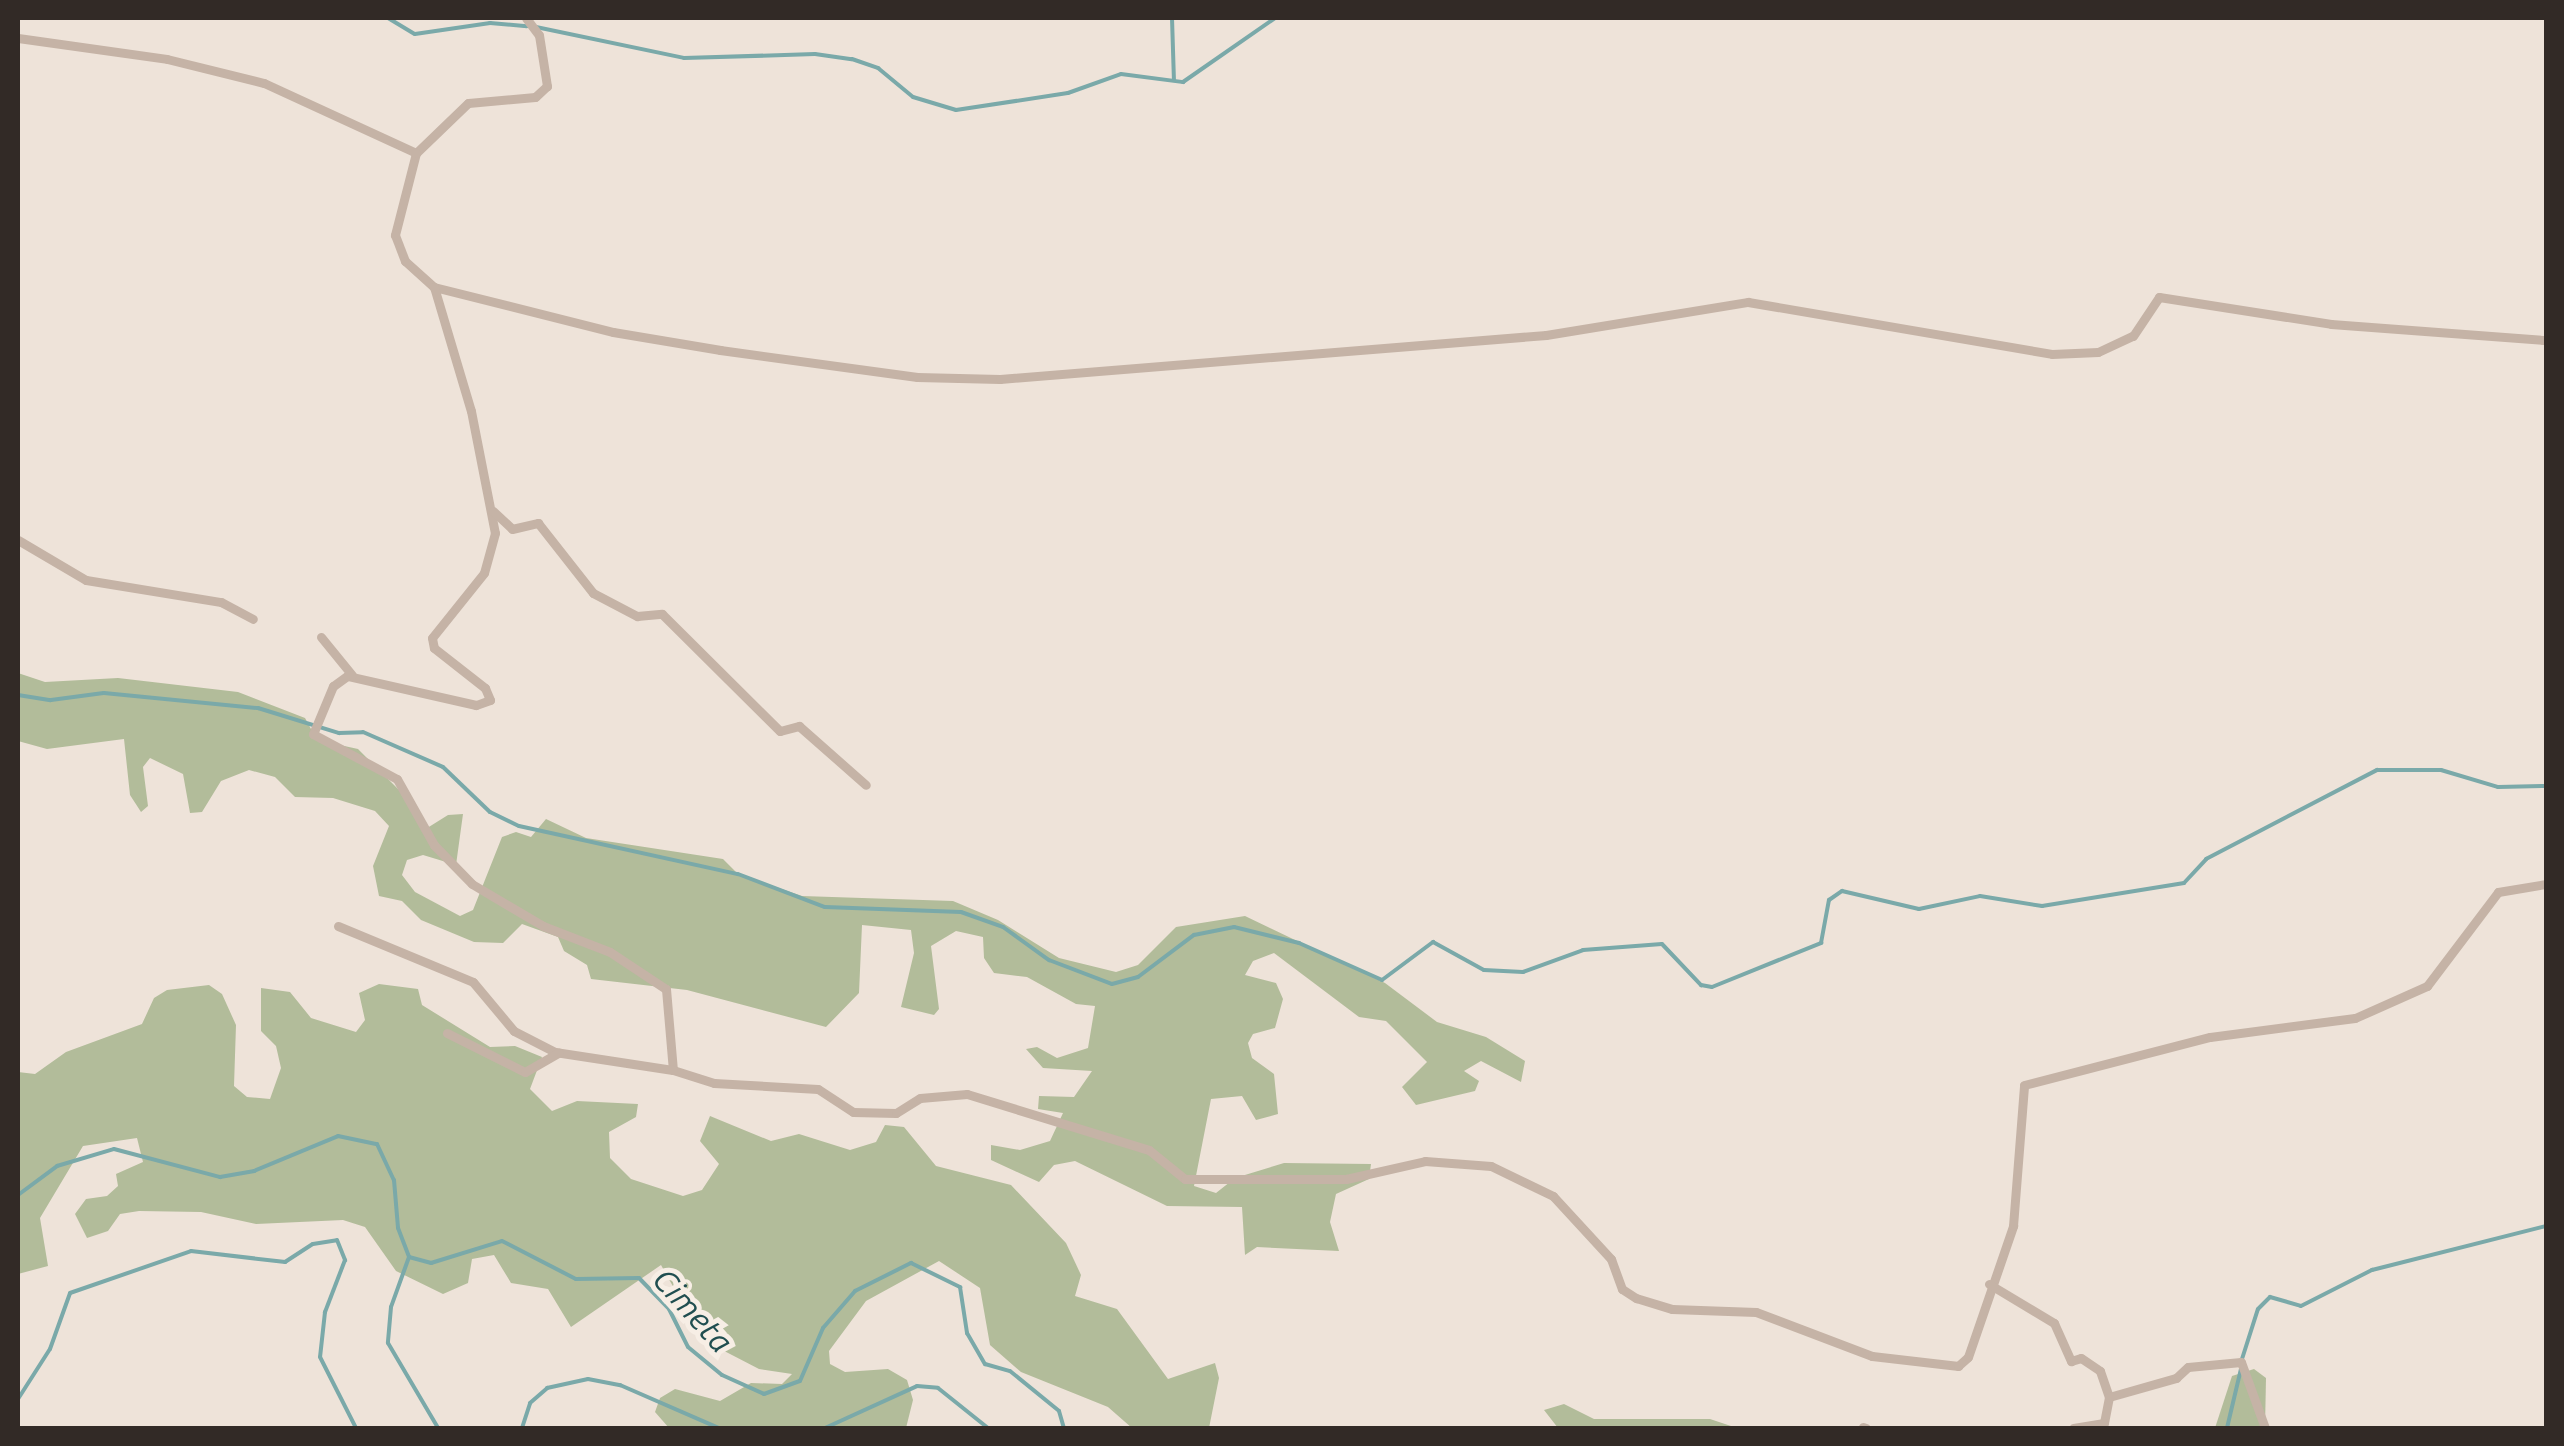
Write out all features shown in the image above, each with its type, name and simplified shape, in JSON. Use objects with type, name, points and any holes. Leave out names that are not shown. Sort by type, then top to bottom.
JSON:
[{"type":"street","points":[[526,18],[548,66],[545,88],[534,97],[468,103],[416,153],[396,235],[405,260],[434,287],[613,332],[948,379],[1546,334],[1748,302],[2052,354],[2098,352],[2133,336],[2160,297],[2331,324],[2546,340]]},
{"type":"street","points":[[18,38],[167,58],[264,83],[416,153]]},
{"type":"street","points":[[321,637],[352,675],[488,702],[485,688],[445,658],[432,638],[484,572],[493,511],[434,287]]},
{"type":"street","points":[[493,511],[512,529],[538,523],[594,593],[624,603],[638,616],[662,614],[780,731],[799,726],[866,785]]},
{"type":"street","points":[[18,540],[86,580],[221,602],[253,619]]},
{"type":"street","points":[[352,675],[333,686],[313,727],[315,739],[397,778],[434,845],[472,884],[543,926],[610,952],[666,989],[673,1070]]},
{"type":"street","points":[[338,926],[473,982],[514,1031],[558,1052],[673,1070],[732,1086],[818,1089],[854,1112],[896,1113],[920,1098],[967,1094],[1149,1150],[1185,1179],[1346,1179],[1425,1162],[1491,1166],[1553,1196],[1611,1259],[1622,1289],[1636,1298],[1672,1309],[1774,1316],[1872,1356],[1963,1364],[2013,1226],[2024,1085],[2210,1037],[2355,1018],[2427,986],[2498,892],[2546,884]]},
{"type":"street","points":[[447,1033],[525,1072],[558,1052]]},
{"type":"street","points":[[1989,1284],[2054,1323],[2071,1361],[2083,1358],[2100,1371],[2109,1397],[2104,1423],[2072,1428]]},
{"type":"street","points":[[2109,1397],[2176,1378],[2188,1367],[2242,1362],[2265,1428]]},
{"type":"green space","points":[[18,673],[45,682],[118,678],[238,692],[305,718],[317,740],[358,749],[405,796],[424,830],[448,815],[463,814],[456,865],[423,855],[407,860],[402,875],[415,892],[460,916],[473,910],[502,837],[516,832],[531,837],[546,819],[586,838],[723,859],[738,874],[802,896],[953,901],[998,920],[1059,958],[1116,972],[1138,965],[1176,927],[1245,916],[1385,983],[1437,1022],[1486,1037],[1525,1061],[1521,1082],[1481,1061],[1464,1071],[1479,1081],[1475,1091],[1416,1105],[1402,1087],[1427,1062],[1386,1021],[1359,1017],[1274,953],[1253,961],[1245,975],[1276,983],[1283,999],[1275,1028],[1253,1034],[1248,1043],[1252,1058],[1274,1074],[1278,1114],[1256,1120],[1242,1096],[1211,1099],[1194,1186],[1216,1193],[1235,1178],[1284,1163],[1371,1164],[1369,1179],[1336,1194],[1330,1222],[1339,1251],[1257,1247],[1245,1255],[1242,1207],[1167,1206],[1075,1161],[1054,1165],[1039,1182],[991,1160],[991,1145],[1020,1150],[1050,1141],[1063,1113],[1038,1109],[1039,1096],[1074,1097],[1092,1071],[1043,1068],[1026,1049],[1037,1047],[1057,1058],[1088,1048],[1095,1006],[1076,1004],[1027,977],[994,973],[984,958],[983,937],[956,931],[931,946],[939,1009],[934,1015],[901,1007],[914,953],[911,930],[862,925],[859,993],[826,1027],[687,990],[591,979],[587,965],[564,951],[558,937],[522,924],[503,943],[474,942],[421,920],[402,901],[379,896],[373,866],[389,826],[375,811],[333,798],[295,797],[275,777],[249,770],[221,781],[202,812],[190,813],[183,774],[150,758],[143,767],[148,806],[141,812],[130,795],[124,739],[47,749],[18,741]]},
{"type":"green space","points":[[379,984],[418,989],[422,1005],[490,1047],[515,1046],[542,1057],[530,1089],[552,1111],[577,1101],[638,1104],[636,1117],[609,1132],[610,1158],[631,1179],[683,1196],[702,1190],[719,1164],[700,1141],[710,1116],[771,1141],[799,1134],[850,1150],[876,1142],[885,1125],[904,1127],[936,1166],[1011,1185],[1066,1243],[1081,1275],[1075,1296],[1117,1309],[1168,1379],[1215,1363],[1219,1378],[1209,1428],[1132,1428],[1108,1407],[1021,1372],[990,1345],[980,1288],[939,1261],[866,1301],[829,1351],[830,1364],[845,1372],[888,1369],[907,1380],[913,1400],[906,1428],[669,1428],[655,1412],[660,1398],[675,1389],[720,1401],[751,1383],[782,1384],[792,1374],[759,1369],[703,1340],[661,1265],[571,1327],[548,1289],[511,1283],[494,1255],[472,1259],[468,1283],[443,1294],[396,1271],[365,1227],[343,1220],[256,1224],[201,1212],[139,1211],[120,1214],[108,1231],[87,1238],[75,1214],[86,1199],[107,1196],[118,1186],[116,1174],[143,1162],[137,1138],[83,1146],[40,1218],[48,1266],[18,1274],[18,1072],[35,1074],[66,1052],[142,1024],[154,998],[167,990],[209,985],[222,994],[236,1025],[234,1086],[247,1097],[270,1099],[281,1068],[276,1046],[261,1031],[261,988],[290,992],[311,1018],[356,1032],[365,1020],[359,993]]},
{"type":"green space","points":[[2254,1369],[2266,1378],[2265,1428],[2215,1428],[2232,1376]]},
{"type":"green space","points":[[1564,1404],[1594,1419],[1710,1419],[1737,1428],[1558,1428],[1544,1410]]},
{"type":"waterway","points":[[388,18],[415,34],[490,23],[527,26]]},
{"type":"waterway","points":[[1172,18],[1174,80]]},
{"type":"waterway","points":[[536,27],[684,58],[815,54],[852,59],[878,68],[913,97],[956,110],[1068,93],[1121,74],[1183,82],[1275,18]]},
{"type":"waterway","points":[[18,695],[51,700],[104,693],[258,708],[339,733],[363,732],[443,767],[490,812],[519,826],[738,874],[825,907],[961,912],[1003,927],[1049,960],[1112,984],[1138,977],[1194,935],[1234,927],[1299,943],[1382,980],[1433,942],[1484,970],[1523,972],[1583,950],[1662,944],[1701,985],[1712,987],[1821,943],[1829,900],[1842,891],[1919,909],[1980,896],[2042,906],[2184,883],[2206,859],[2377,770],[2441,770],[2498,787],[2546,786]]},
{"type":"waterway","name":"Cimeta","points":[[18,1195],[57,1166],[114,1149],[220,1177],[254,1171],[338,1136],[377,1144],[394,1180],[398,1228],[409,1257],[431,1263],[502,1241],[576,1279],[639,1278],[669,1309],[688,1347],[722,1375],[764,1394],[800,1381],[823,1328],[855,1291],[911,1263],[960,1287],[967,1333],[985,1364],[1010,1371],[1059,1411],[1064,1428]]},
{"type":"waterway","points":[[2242,1359],[2258,1309],[2270,1297],[2301,1306],[2372,1270],[2546,1226]]},
{"type":"waterway","points":[[18,1399],[50,1349],[70,1293],[191,1251],[285,1262],[313,1244],[337,1240],[345,1260],[325,1312],[320,1357],[356,1428]]},
{"type":"waterway","points":[[409,1257],[391,1307],[388,1343],[438,1428]]},
{"type":"waterway","points":[[2227,1428],[2241,1369]]},
{"type":"waterway","points":[[522,1428],[530,1403],[547,1388],[588,1379],[620,1385],[719,1428]]},
{"type":"waterway","points":[[825,1428],[917,1386],[938,1388],[988,1428]]}]
